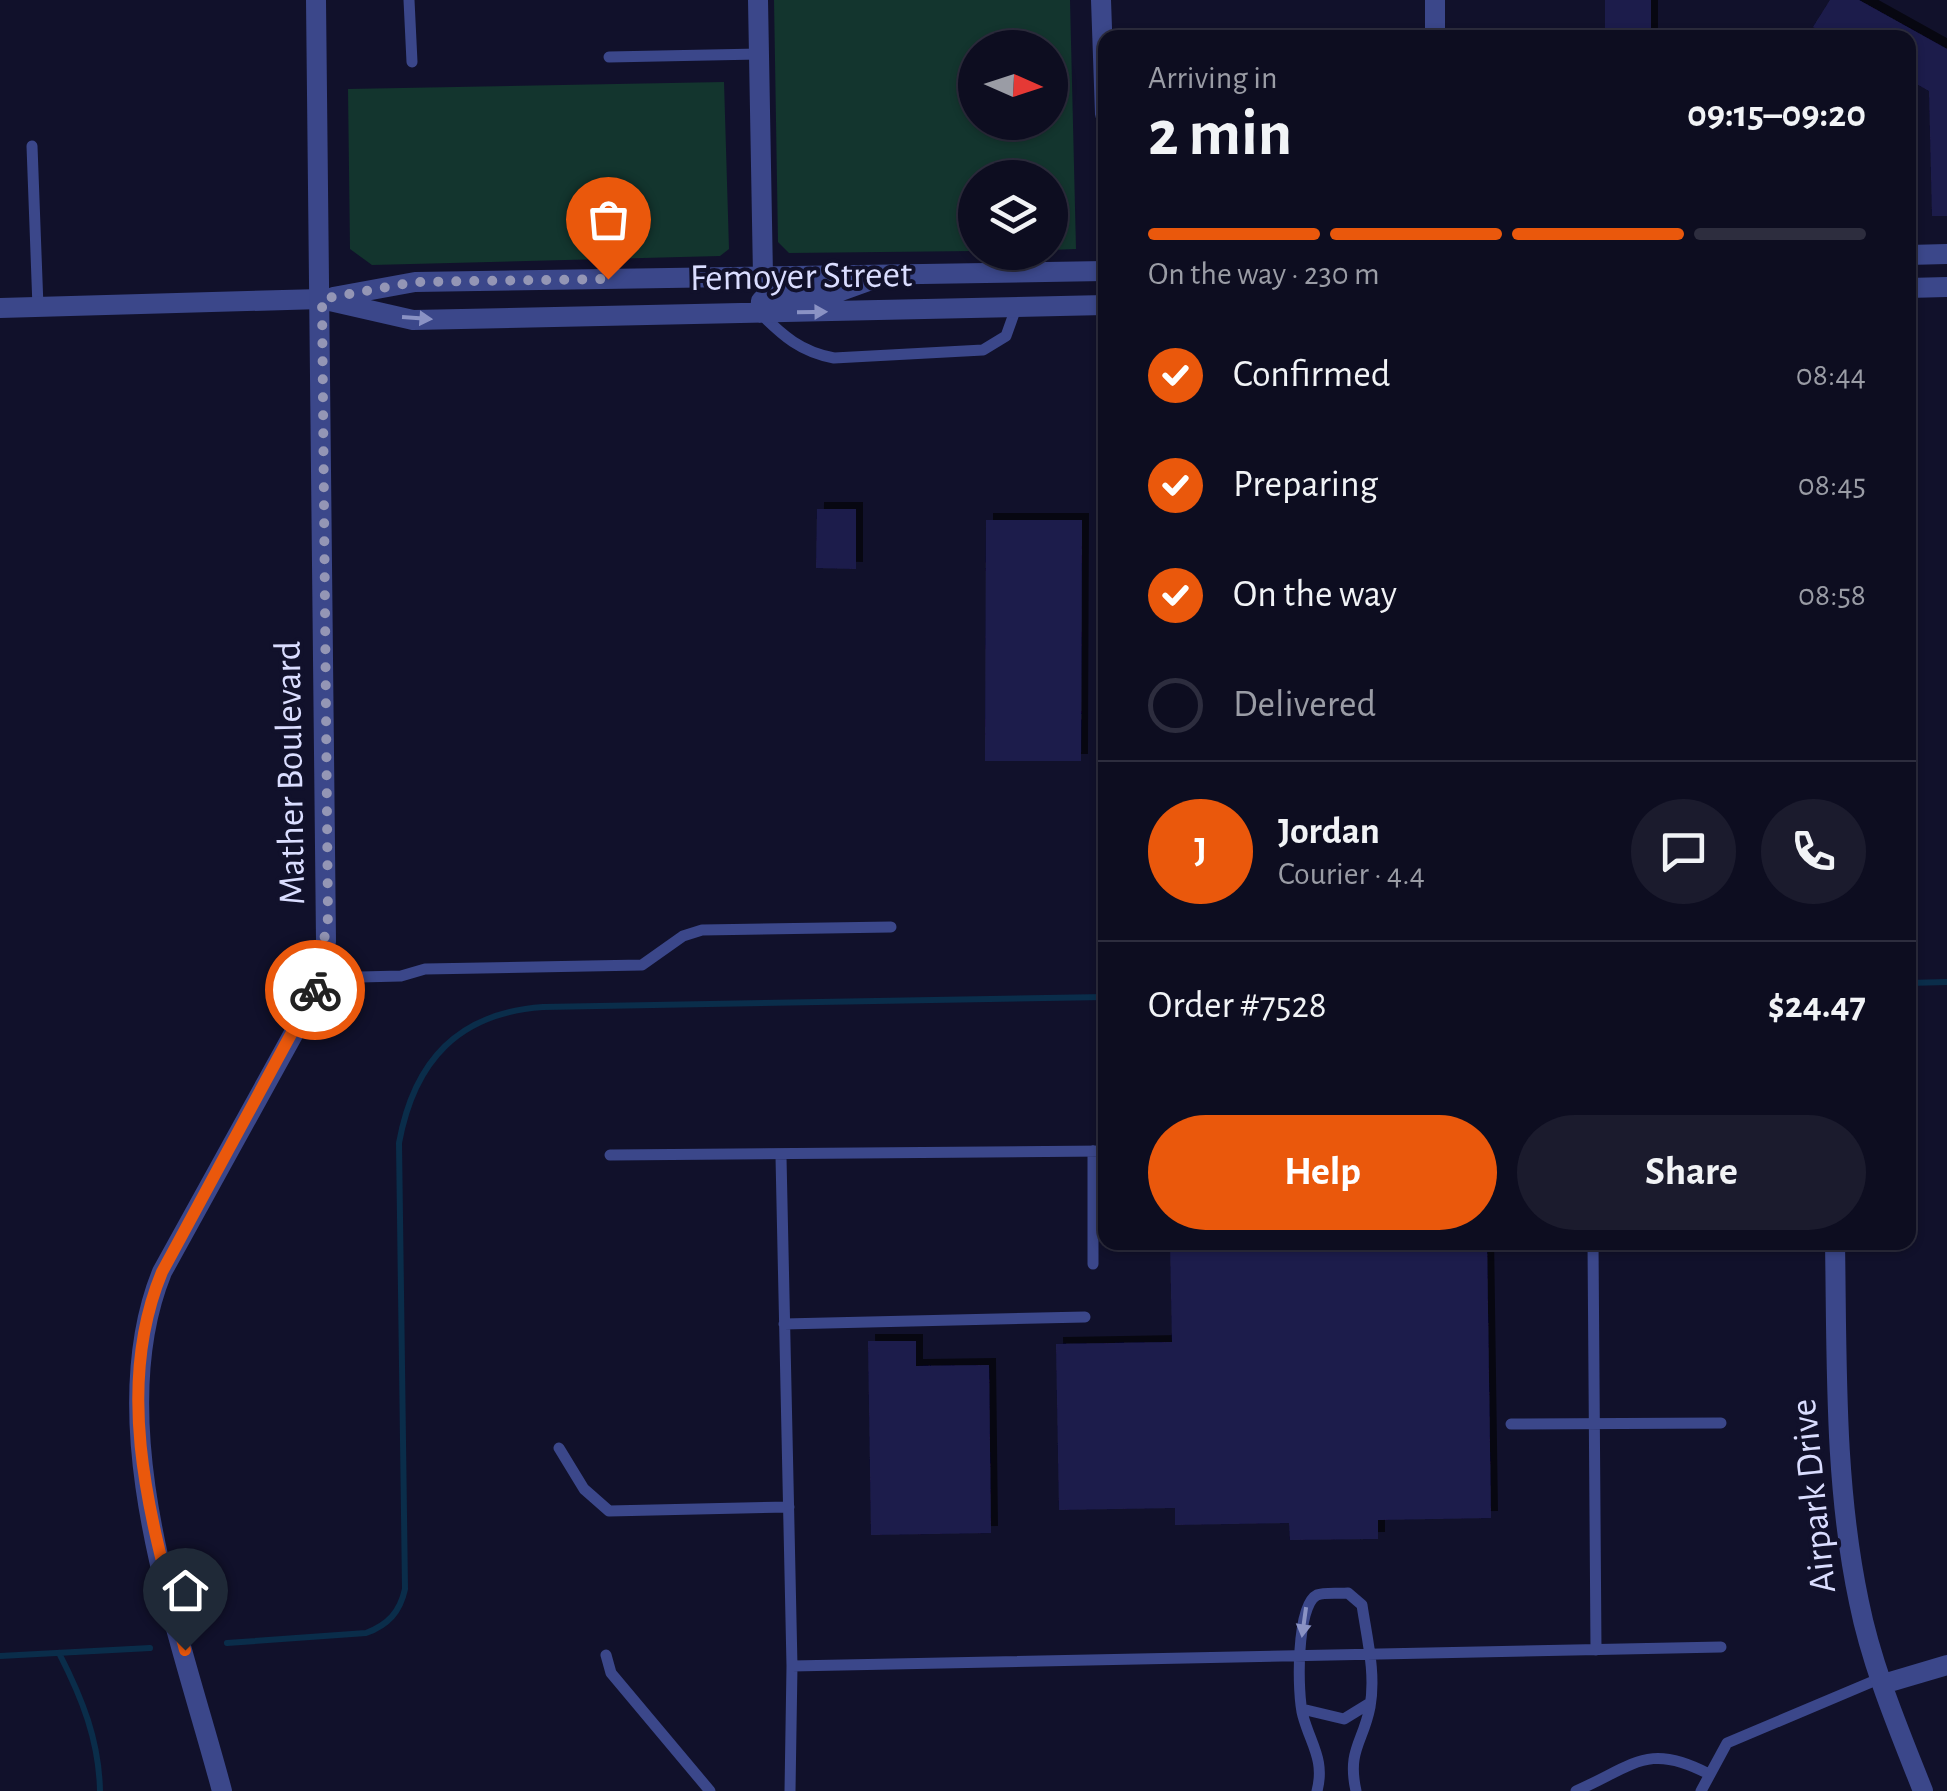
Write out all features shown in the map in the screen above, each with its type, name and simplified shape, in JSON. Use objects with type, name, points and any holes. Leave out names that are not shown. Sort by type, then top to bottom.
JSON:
[{"type":"street","name":"Mather Boulevard","points":[[222,1791],[144,1492],[142,1340],[162,1272],[306,1012],[319,978],[328,918],[316,0]]},
{"type":"street","points":[[758,0],[763,276]]},
{"type":"street","points":[[1101,0],[1102,30]]},
{"type":"street","points":[[1435,0],[1436,30]]},
{"type":"street","points":[[1916,255],[1947,254]]},
{"type":"street","name":"Femoyer Street","points":[[0,308],[322,299],[415,282],[1098,271]]},
{"type":"street","points":[[760,312],[761,301],[768,294],[835,293],[892,273]]},
{"type":"street","points":[[1916,288],[1947,287]]},
{"type":"street","name":"Femoyer Street","points":[[322,299],[413,320],[1098,305]]},
{"type":"street","name":"Airpark Drive","points":[[1835,1250],[1844,1514],[1859,1606],[1923,1791]]},
{"type":"street","points":[[1882,1681],[1947,1666]]},
{"type":"lane","points":[[409,0],[412,62]]},
{"type":"lane","points":[[609,58],[759,54]]},
{"type":"lane","points":[[32,146],[38,307]]},
{"type":"lane","points":[[760,312],[785,339],[814,354],[834,358],[983,350],[1006,336],[1016,308]]},
{"type":"lane","points":[[319,978],[401,976],[425,969],[642,965],[683,936],[702,930],[892,927]]},
{"type":"lane","points":[[610,1155],[781,1157],[1098,1151]]},
{"type":"lane","points":[[781,1157],[792,1666],[790,1791]]},
{"type":"lane","points":[[1093,1264],[1098,1170]]},
{"type":"lane","points":[[1593,1250],[1596,1650]]},
{"type":"lane","points":[[784,1324],[1085,1317]]},
{"type":"lane","points":[[1512,1424],[1721,1423]]},
{"type":"lane","points":[[559,1448],[584,1489],[609,1511],[789,1507]]},
{"type":"lane","points":[[1316,1791],[1322,1772],[1302,1708],[1300,1655],[1307,1604],[1318,1595],[1348,1593],[1362,1605],[1370,1654],[1370,1703],[1352,1756],[1356,1791]]},
{"type":"lane","points":[[792,1666],[1721,1647]]},
{"type":"lane","points":[[606,1655],[611,1674],[710,1791]]},
{"type":"lane","points":[[1701,1791],[1726,1744],[1882,1681]]},
{"type":"lane","points":[[1302,1708],[1344,1719],[1370,1703]]},
{"type":"lane","points":[[1576,1791],[1655,1756],[1676,1757],[1709,1774]]},
{"type":"green space","points":[[774,0],[1070,0],[1076,249],[1068,249],[1068,160],[958,160],[958,251],[789,253],[778,242]]},
{"type":"green space","points":[[724,82],[729,249],[720,256],[372,265],[350,249],[348,89]]},
{"type":"building","points":[[1605,0],[1651,0],[1651,30],[1605,30]]},
{"type":"building","points":[[1830,0],[1859,0],[1913,30],[1818,30],[1813,27]]},
{"type":"building","points":[[1916,32],[1947,49],[1947,216],[1932,216],[1929,91],[1916,84]]},
{"type":"building","points":[[817,509],[856,509],[856,569],[816,568]]},
{"type":"building","points":[[986,520],[1082,520],[1081,761],[985,761]]},
{"type":"building","points":[[1170,1250],[1487,1250],[1491,1518],[1378,1520],[1378,1539],[1290,1540],[1289,1523],[1175,1525],[1175,1508],[1059,1510],[1056,1344],[1172,1342]]},
{"type":"building","points":[[868,1341],[916,1341],[916,1366],[989,1365],[991,1533],[871,1535]]},
{"type":"waterway","points":[[1916,983],[1947,982]]},
{"type":"waterway","points":[[227,1643],[366,1633],[392,1617],[403,1597],[399,1143],[416,1088],[445,1046],[464,1031],[513,1011],[543,1007],[1098,997]]},
{"type":"waterway","points":[[0,1656],[150,1648]]},
{"type":"waterway","points":[[59,1653],[88,1720],[100,1791]]},
{"type":"way so far","points":[[315,990],[328,918],[322,299],[415,282],[608,279]]},
{"type":"route","points":[[185,1650],[144,1492],[140,1462],[141,1360],[146,1316],[162,1272],[315,990]]}]
